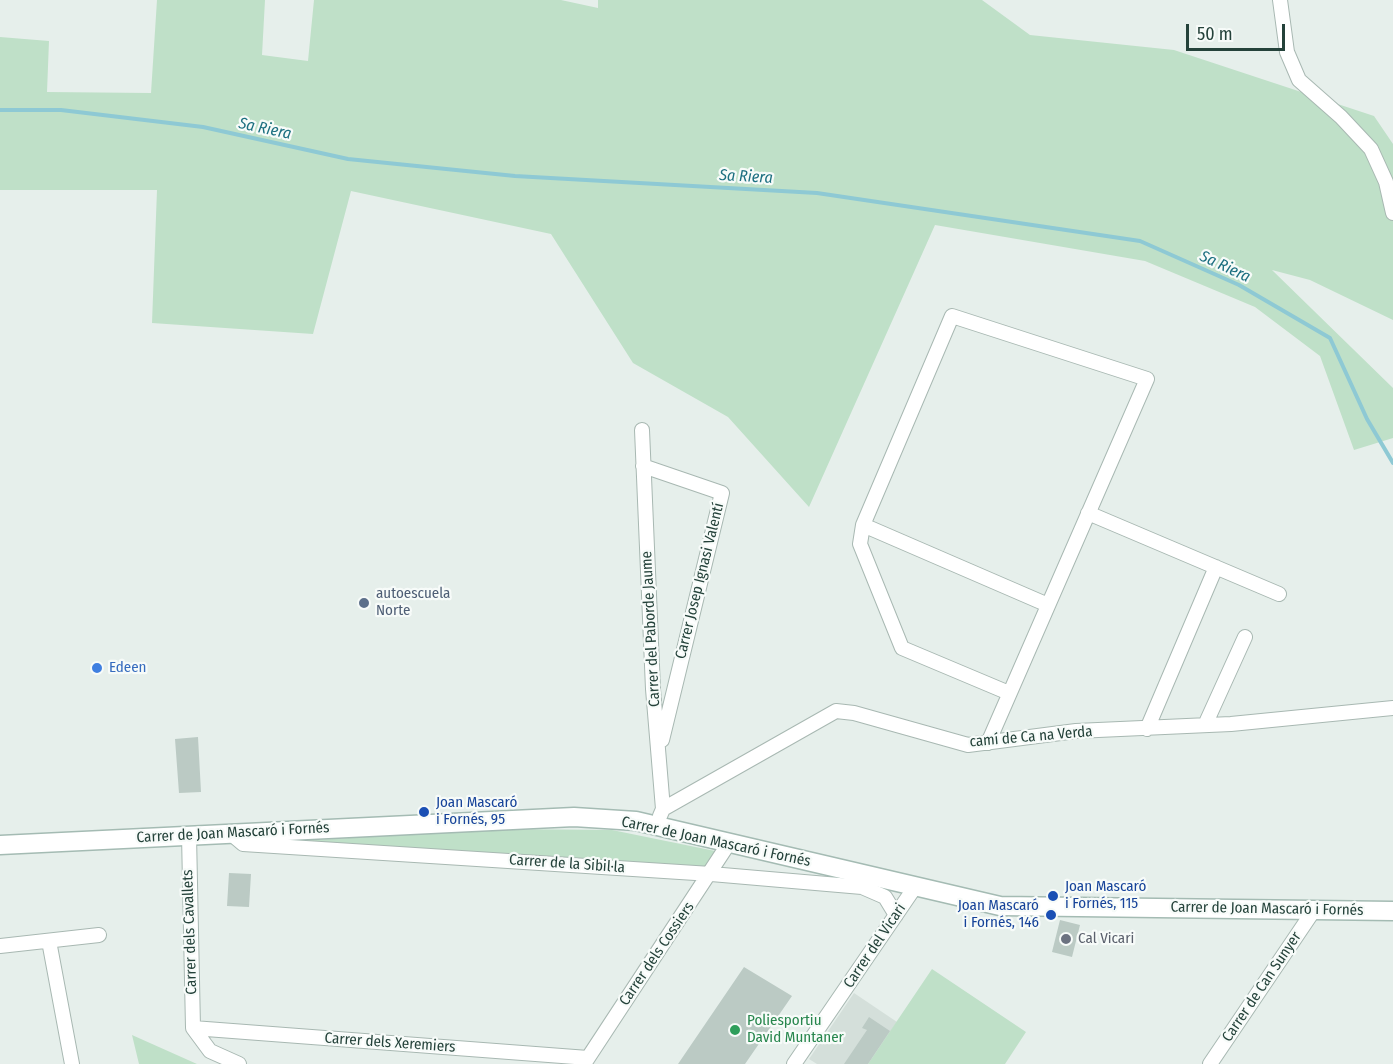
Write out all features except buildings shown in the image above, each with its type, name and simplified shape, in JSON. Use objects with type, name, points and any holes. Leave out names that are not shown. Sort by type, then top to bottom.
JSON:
[{"type":"street","points":[[1280,0],[1287,52],[1299,80],[1341,117],[1371,149],[1386,182],[1393,213]]},
{"type":"street","points":[[988,742],[1147,380],[952,316],[863,525],[860,544],[902,648],[1009,693]]},
{"type":"street","name":"Carrer del Paborde Jaume","points":[[642,430],[653,689],[663,809],[655,826]]},
{"type":"street","name":"Carrer Josep Ignasi Valentí","points":[[643,466],[722,493],[659,750]]},
{"type":"street","points":[[1088,513],[1279,594]]},
{"type":"street","points":[[863,525],[1048,605]]},
{"type":"street","points":[[1147,729],[1216,567]]},
{"type":"street","points":[[1205,725],[1245,637]]},
{"type":"street","name":"camí de Ca na Verda","points":[[663,809],[836,711],[854,713],[969,745],[1076,731],[1205,725],[1393,708]]},
{"type":"street","name":"Carrer de Joan Mascaró i Fornés","points":[[0,845],[574,817],[636,821],[1000,906],[1393,911]]},
{"type":"street","name":"Carrer de la Sibil·la","points":[[230,833],[243,844],[711,874],[862,887],[885,897],[896,915]]},
{"type":"street","name":"Carrer dels Cavallets","points":[[189,835],[193,1028]]},
{"type":"street","name":"Carrer dels Cossiers","points":[[586,1061],[711,874],[729,843]]},
{"type":"street","name":"Carrer del Vicari","points":[[794,1064],[915,887]]},
{"type":"street","name":"Carrer de Can Sunyer","points":[[1210,1064],[1314,910]]},
{"type":"street","points":[[0,946],[99,934]]},
{"type":"street","points":[[49,941],[72,1064]]},
{"type":"street","points":[[193,1028],[210,1051],[239,1064]]},
{"type":"street","name":"Carrer dels Xeremiers","points":[[193,1028],[586,1061]]},
{"type":"shaded area","points":[[854,993],[897,1022],[868,1064],[817,1064],[809,1059]]},
{"type":"green space","points":[[157,0],[265,0],[262,55],[308,61],[314,0],[561,0],[598,8],[598,0],[982,0],[1030,35],[1174,50],[1374,116],[1393,144],[1393,320],[1310,280],[1272,270],[1393,388],[1393,438],[1354,450],[1320,356],[1255,307],[1145,261],[935,225],[809,507],[728,417],[633,363],[551,234],[351,191],[313,334],[152,323],[157,190],[0,190],[0,37],[49,41],[47,92],[151,93]]},
{"type":"green space","points":[[496,829],[612,830],[720,852],[708,870],[283,842]]},
{"type":"green space","points":[[932,969],[1026,1032],[1005,1064],[868,1064]]},
{"type":"green space","points":[[132,1035],[197,1064],[139,1064]]},
{"type":"waterway","name":"Sa Riera","points":[[0,110],[61,110],[203,127],[348,159],[515,176],[817,193],[1140,241],[1239,285],[1330,338],[1367,419],[1393,463]]},
{"type":"place","name":"autoescuela Norte","points":[[364,603]]},
{"type":"place","name":"Edeen","points":[[97,668]]},
{"type":"place","name":"Joan Mascaró i Fornés, 95","points":[[424,812]]},
{"type":"place","name":"Joan Mascaró i Fornés, 115","points":[[1053,896]]},
{"type":"place","name":"Joan Mascaró i Fornés, 146","points":[[1051,915]]},
{"type":"place","name":"Cal Vicari","points":[[1066,939]]},
{"type":"place","name":"Poliesportiu David Muntaner","points":[[735,1030]]}]
